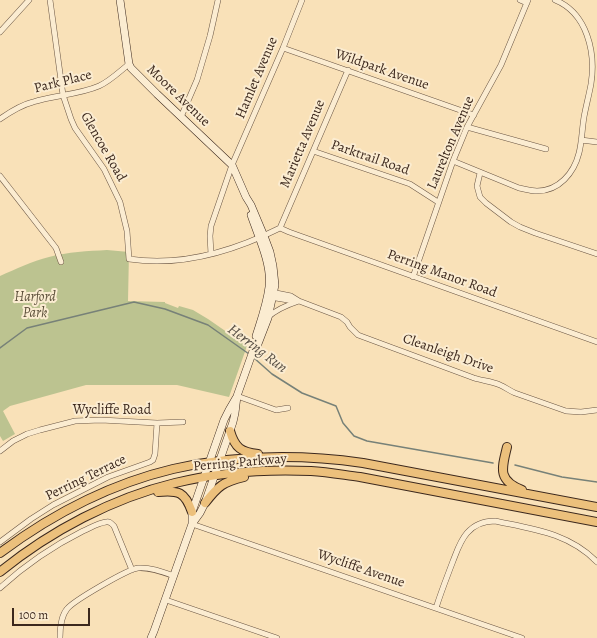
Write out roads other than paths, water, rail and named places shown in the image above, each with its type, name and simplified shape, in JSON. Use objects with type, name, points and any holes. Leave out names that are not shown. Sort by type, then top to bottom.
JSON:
[{"type":"main road","points":[[230,431],[235,444],[242,450],[257,454],[293,457]]},
{"type":"main road","points":[[507,447],[503,467],[505,479],[517,488],[539,496]]},
{"type":"main road","name":"Perring Parkway","points":[[0,553],[58,515],[104,492],[136,480],[173,469],[220,461],[251,458],[293,457],[338,459],[597,507]]},
{"type":"main road","points":[[205,503],[224,483],[268,471]]},
{"type":"main road","name":"Perring Parkway","points":[[0,572],[36,545],[66,527],[109,505],[174,483],[215,476],[268,471],[313,471],[360,477],[597,522]]},
{"type":"main road","points":[[140,494],[168,491],[178,493],[187,499],[192,512]]},
{"type":"street","points":[[0,32],[29,0]]},
{"type":"street","name":"Glencoe Road","points":[[50,0],[63,96],[75,128],[104,169],[120,202],[127,231],[129,259],[142,261],[172,260],[211,254]]},
{"type":"street","name":"Moore Avenue","points":[[120,0],[129,64],[133,70],[232,165],[262,237],[269,272],[270,294]]},
{"type":"street","points":[[181,117],[197,80],[210,36],[218,0]]},
{"type":"street","name":"Hamlet Avenue","points":[[211,254],[210,236],[212,226],[232,165],[283,48],[302,0]]},
{"type":"street","points":[[520,0],[527,1]]},
{"type":"street","points":[[453,161],[530,191],[545,191],[552,189],[566,179],[571,172],[576,164],[579,153],[583,122],[591,83],[592,73],[590,46],[586,32],[578,18],[568,7],[556,0]]},
{"type":"street","name":"Laurelton Avenue","points":[[413,277],[453,161],[468,127],[501,64],[527,1]]},
{"type":"street","name":"Wildpark Avenue","points":[[283,48],[474,115]]},
{"type":"street","name":"Park Place","points":[[0,119],[33,102],[89,90],[100,86],[110,80],[129,64]]},
{"type":"street","name":"Marietta Avenue","points":[[280,228],[348,70]]},
{"type":"street","points":[[468,127],[546,149]]},
{"type":"street","points":[[581,140],[597,142]]},
{"type":"street","name":"Parktrail Road","points":[[313,151],[410,184],[438,202]]},
{"type":"street","points":[[480,172],[477,186],[480,196],[486,203],[511,222],[520,227],[597,254]]},
{"type":"street","points":[[0,176],[56,248],[61,262]]},
{"type":"street","points":[[211,254],[234,248],[280,228]]},
{"type":"street","name":"Perring Manor Road","points":[[280,228],[597,342]]},
{"type":"street","points":[[253,351],[256,349],[268,318],[270,294]]},
{"type":"street","points":[[151,638],[166,600],[192,524],[205,503],[215,476],[235,413],[237,396],[253,351],[252,348],[270,294]]},
{"type":"street","name":"Cleanleigh Drive","points":[[270,294],[290,301],[299,301],[341,317],[348,322],[350,327],[358,335],[474,378],[501,385],[515,393],[566,411],[581,412],[597,410]]},
{"type":"street","points":[[268,318],[276,311],[289,304],[299,301]]},
{"type":"street","points":[[237,396],[276,410],[288,408]]},
{"type":"street","points":[[192,524],[192,512],[209,463],[228,410],[237,396]]},
{"type":"street","name":"Wycliffe Road","points":[[0,451],[27,434],[75,421],[156,423],[183,422]]},
{"type":"street","name":"Perring Terrace","points":[[0,542],[53,505],[108,477],[153,460],[155,454],[156,423]]},
{"type":"street","points":[[436,608],[455,555],[463,538],[467,532],[474,527],[488,521],[495,521],[553,534],[576,545],[597,562]]},
{"type":"street","points":[[0,588],[12,577],[61,542],[94,526],[107,522],[114,526],[132,570]]},
{"type":"street","name":"Wycliffe Avenue","points":[[192,524],[522,638]]},
{"type":"street","points":[[60,638],[63,618],[67,608],[73,602],[137,568],[148,568],[174,576]]},
{"type":"street","points":[[166,600],[276,638]]},
{"type":"waterway","name":"Herring Run","points":[[0,348],[27,328],[134,302],[165,309],[208,325],[249,354]]},
{"type":"waterway","name":"Herring Run","points":[[254,358],[272,374],[302,393],[336,406],[343,423],[354,436],[367,441],[493,463]]},
{"type":"waterway","name":"Herring Run","points":[[515,465],[562,477],[597,482]]},
{"type":"park label","name":"Harford Park","points":[[35,306]]}]
